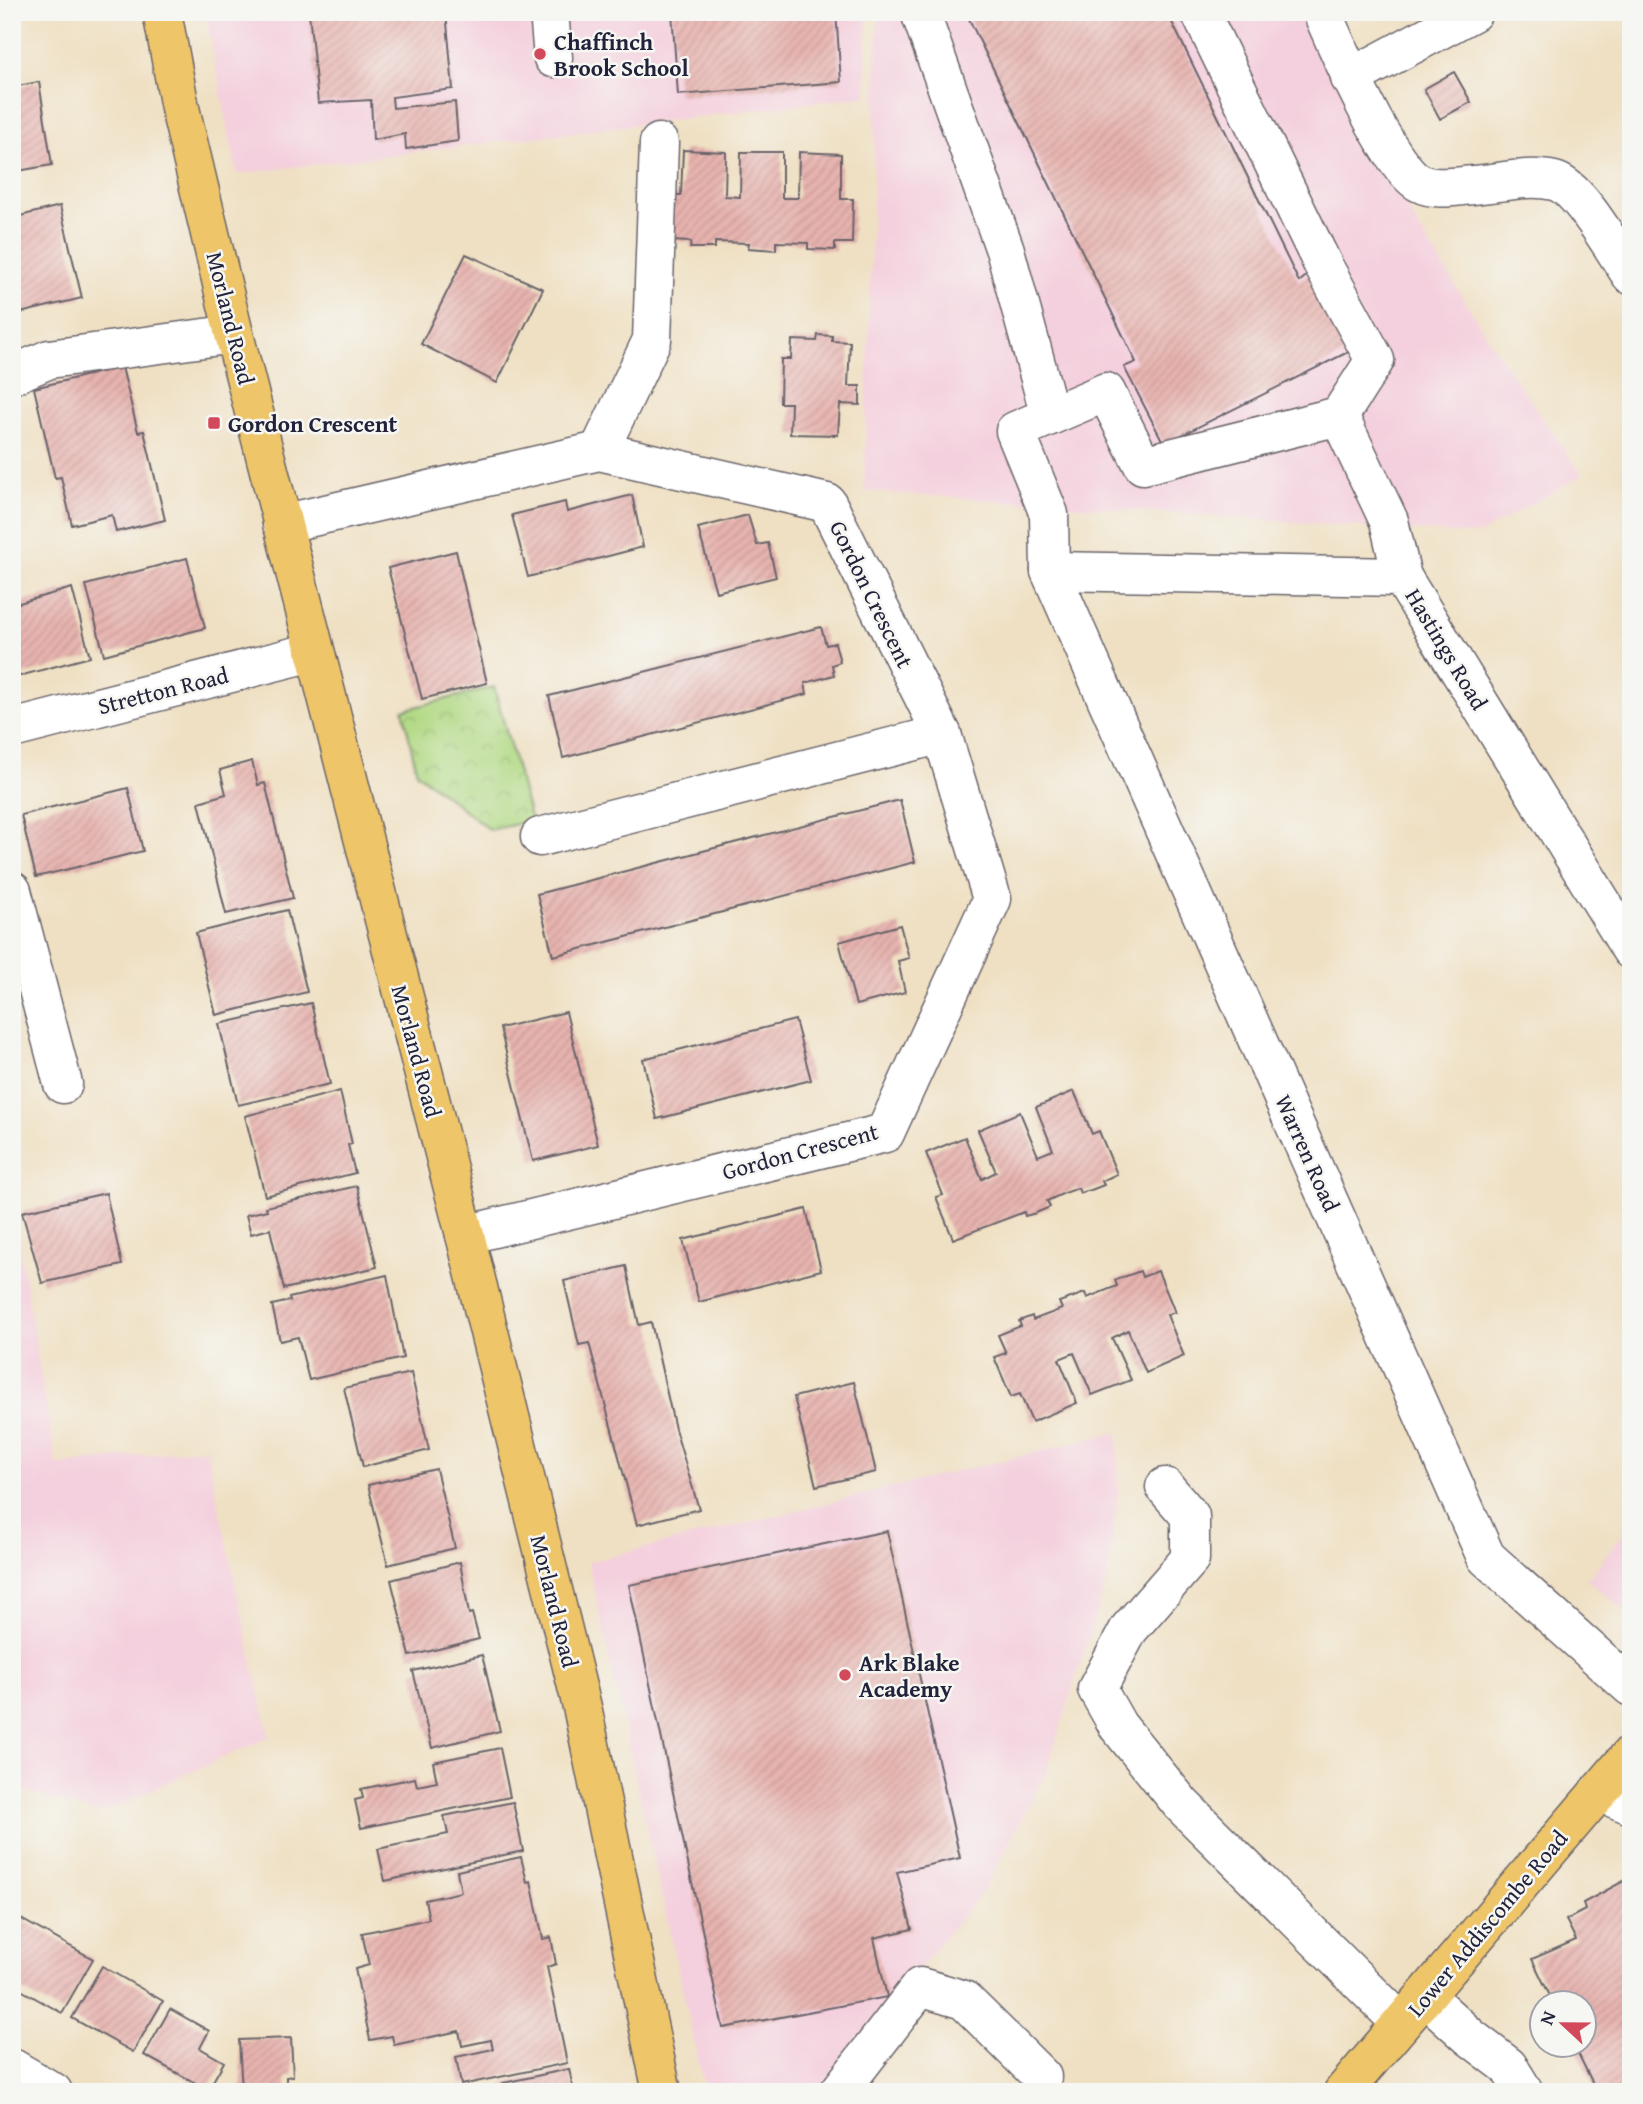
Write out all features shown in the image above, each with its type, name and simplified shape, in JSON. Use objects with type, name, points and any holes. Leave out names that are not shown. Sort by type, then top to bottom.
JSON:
[{"type":"main road","name":"Morland Road","points":[[162,12],[180,108],[234,334],[313,652],[465,1235],[583,1711],[662,2092]]},
{"type":"main road","name":"Lower Addiscombe Road","points":[[1343,2092],[1414,2010],[1614,1799],[1631,1754]]},
{"type":"street","points":[[549,12],[553,58]]},
{"type":"street","points":[[920,12],[1004,250],[1050,416]]},
{"type":"street","points":[[1050,571],[1049,514],[1016,431],[1106,391],[1143,465],[1339,416],[1375,360],[1324,267],[1200,12]]},
{"type":"street","points":[[1322,12],[1350,78],[1401,165],[1420,183],[1445,187],[1535,180],[1556,181],[1576,196],[1631,275]]},
{"type":"street","points":[[1350,78],[1473,12]]},
{"type":"street","points":[[599,451],[652,340],[659,143]]},
{"type":"street","points":[[12,375],[49,359],[234,334]]},
{"type":"street","points":[[1339,416],[1389,521],[1402,577]]},
{"type":"street","name":"Gordon Crescent","points":[[282,524],[599,451],[827,503],[942,734],[992,899],[885,1133],[465,1235]]},
{"type":"street","name":"Hastings Road","points":[[1050,571],[1402,577],[1631,950]]},
{"type":"street","name":"Warren Road","points":[[1050,571],[1486,1557],[1631,1687]]},
{"type":"street","name":"Stretton Road","points":[[12,729],[313,652]]},
{"type":"street","points":[[540,837],[942,734]]},
{"type":"street","points":[[12,891],[63,1084]]},
{"type":"street","points":[[1165,1487],[1190,1516],[1190,1559],[1129,1629],[1097,1689],[1118,1726],[1181,1804],[1414,2010],[1470,2038],[1508,2066],[1524,2092]]},
{"type":"street","points":[[839,2092],[920,1987],[964,2000],[1042,2077]]},
{"type":"street","points":[[12,2068],[54,2092]]},
{"type":"shaded area","name":"Chaffinch Brook School","points":[[205,12],[867,12],[866,96],[237,174]]},
{"type":"shaded area","points":[[878,12],[1307,12],[1413,218],[1496,351],[1582,475],[1478,535],[864,491]]},
{"type":"shaded area","points":[[12,1204],[56,1465],[206,1448],[269,1737],[98,1814],[12,1787]]},
{"type":"shaded area","name":"Ark Blake Academy","points":[[1118,1432],[1118,1495],[1107,1579],[1047,1770],[984,1890],[816,2092],[705,2092],[588,1562]]},
{"type":"shaded area","points":[[1631,1524],[1631,1615],[1587,1580]]},
{"type":"green space","points":[[494,687],[531,821],[490,830],[417,773],[403,710]]},
{"type":"building","points":[[309,12],[446,12],[453,89],[392,97],[393,108],[455,102],[458,141],[406,149],[405,134],[373,140],[371,100],[318,103]]},
{"type":"building","points":[[672,12],[836,12],[841,82],[678,95]]},
{"type":"building","points":[[977,12],[1167,12],[1299,282],[1311,272],[1356,348],[1164,444],[1124,367],[1136,362],[968,17]]},
{"type":"building","points":[[1454,72],[1471,102],[1440,119],[1424,89]]},
{"type":"building","points":[[39,82],[52,165],[12,172],[12,87]]},
{"type":"building","points":[[683,150],[726,152],[725,196],[740,197],[741,152],[782,152],[782,198],[798,198],[799,152],[841,154],[841,199],[853,199],[852,243],[835,243],[835,250],[808,249],[808,243],[776,242],[776,250],[748,248],[749,243],[715,242],[715,248],[690,248],[691,242],[671,241],[673,195],[681,195]]},
{"type":"building","points":[[60,206],[82,298],[12,315],[12,218]]},
{"type":"building","points":[[466,254],[543,289],[497,383],[421,344]]},
{"type":"building","points":[[818,335],[832,336],[832,341],[850,342],[848,386],[860,386],[860,405],[840,404],[838,435],[790,434],[791,403],[780,403],[781,359],[791,359],[792,340],[817,341]]},
{"type":"building","points":[[122,367],[138,432],[144,431],[165,520],[116,532],[112,515],[72,525],[61,477],[55,478],[34,388]]},
{"type":"building","points":[[632,495],[643,547],[528,577],[512,515],[565,502],[567,512]]},
{"type":"building","points":[[748,515],[757,545],[768,543],[776,577],[716,592],[698,528]]},
{"type":"building","points":[[456,551],[487,683],[422,699],[388,568]]},
{"type":"building","points":[[187,558],[205,628],[104,655],[86,585]]},
{"type":"building","points":[[72,588],[90,657],[12,678],[12,605]]},
{"type":"building","points":[[821,627],[826,645],[835,643],[840,662],[832,665],[834,675],[805,683],[807,694],[563,758],[549,696]]},
{"type":"building","points":[[252,761],[258,785],[265,783],[293,898],[226,914],[199,802],[226,794],[220,770]]},
{"type":"building","points":[[128,788],[143,851],[36,877],[21,815]]},
{"type":"building","points":[[900,800],[915,862],[553,956],[537,894]]},
{"type":"building","points":[[287,910],[307,992],[216,1015],[196,933]]},
{"type":"building","points":[[900,925],[909,958],[898,961],[905,992],[856,1005],[839,942]]},
{"type":"building","points":[[311,1003],[330,1084],[238,1105],[219,1024]]},
{"type":"building","points":[[566,1012],[598,1145],[533,1161],[500,1028]]},
{"type":"building","points":[[795,1020],[811,1080],[657,1119],[643,1059]]},
{"type":"building","points":[[340,1091],[352,1144],[348,1145],[355,1173],[265,1196],[245,1116]]},
{"type":"building","points":[[1074,1091],[1092,1134],[1099,1131],[1117,1174],[1102,1181],[1104,1185],[1080,1193],[1078,1188],[1047,1201],[1050,1207],[1036,1213],[1025,1216],[1024,1212],[953,1239],[936,1197],[943,1195],[926,1153],[965,1137],[982,1179],[996,1172],[978,1130],[1020,1112],[1038,1156],[1053,1150],[1036,1107]]},
{"type":"building","points":[[357,1186],[377,1267],[284,1289],[270,1229],[251,1234],[246,1215],[267,1210],[266,1207]]},
{"type":"building","points":[[106,1193],[122,1265],[42,1283],[22,1212]]},
{"type":"building","points":[[806,1209],[821,1270],[699,1302],[683,1240]]},
{"type":"building","points":[[626,1266],[639,1325],[651,1322],[675,1429],[699,1509],[637,1525],[589,1343],[579,1345],[564,1281]]},
{"type":"building","points":[[1140,1271],[1142,1277],[1158,1271],[1175,1312],[1167,1315],[1184,1356],[1146,1373],[1128,1330],[1112,1338],[1131,1380],[1092,1395],[1074,1353],[1059,1359],[1077,1403],[1032,1422],[1020,1394],[1011,1397],[994,1357],[1006,1353],[998,1335],[1021,1326],[1019,1321],[1032,1316],[1033,1320],[1062,1309],[1059,1302],[1085,1293],[1087,1298],[1117,1286],[1115,1280]]},
{"type":"building","points":[[387,1275],[403,1358],[309,1380],[298,1337],[280,1341],[272,1305],[290,1301],[289,1298]]},
{"type":"building","points":[[411,1373],[429,1450],[363,1467],[344,1388]]},
{"type":"building","points":[[854,1382],[876,1472],[816,1486],[794,1397]]},
{"type":"building","points":[[436,1469],[455,1548],[388,1565],[368,1485]]},
{"type":"building","points":[[887,1531],[960,1858],[897,1872],[912,1929],[874,1938],[887,1997],[723,2028],[629,1585]]},
{"type":"building","points":[[460,1562],[469,1614],[472,1613],[479,1639],[410,1656],[391,1580]]},
{"type":"building","points":[[482,1655],[500,1731],[432,1748],[413,1671]]},
{"type":"building","points":[[500,1748],[510,1797],[361,1828],[355,1800],[363,1798],[361,1789],[415,1778],[417,1786],[437,1782],[433,1762]]},
{"type":"building","points":[[513,1802],[523,1851],[385,1881],[378,1849],[448,1834],[444,1816]]},
{"type":"building","points":[[521,1857],[527,1882],[531,1881],[543,1939],[551,1937],[556,1964],[547,1967],[567,2063],[461,2085],[456,2057],[493,2049],[491,2040],[462,2046],[459,2031],[394,2045],[392,2036],[370,2040],[355,1969],[369,1965],[362,1933],[429,1919],[425,1900],[461,1892],[457,1871]]},
{"type":"building","points":[[1631,1877],[1631,2092],[1597,2092],[1580,2058],[1598,2058],[1598,1988],[1546,1988],[1532,1959],[1576,1940],[1566,1920],[1585,1910],[1583,1903]]},
{"type":"building","points":[[12,1914],[93,1959],[62,2013],[12,1985]]},
{"type":"building","points":[[102,1966],[163,2001],[133,2052],[72,2018]]},
{"type":"building","points":[[170,2009],[209,2031],[200,2048],[224,2062],[208,2090],[144,2055]]},
{"type":"building","points":[[291,2038],[293,2076],[286,2077],[286,2092],[242,2092],[239,2040]]},
{"type":"building","points":[[569,2069],[574,2092],[505,2092],[503,2083]]},
{"type":"place","name":"Chaffinch Brook School","points":[[540,54]]},
{"type":"place","name":"Gordon Crescent","points":[[214,423]]},
{"type":"place","name":"Ark Blake Academy","points":[[845,1675]]}]
